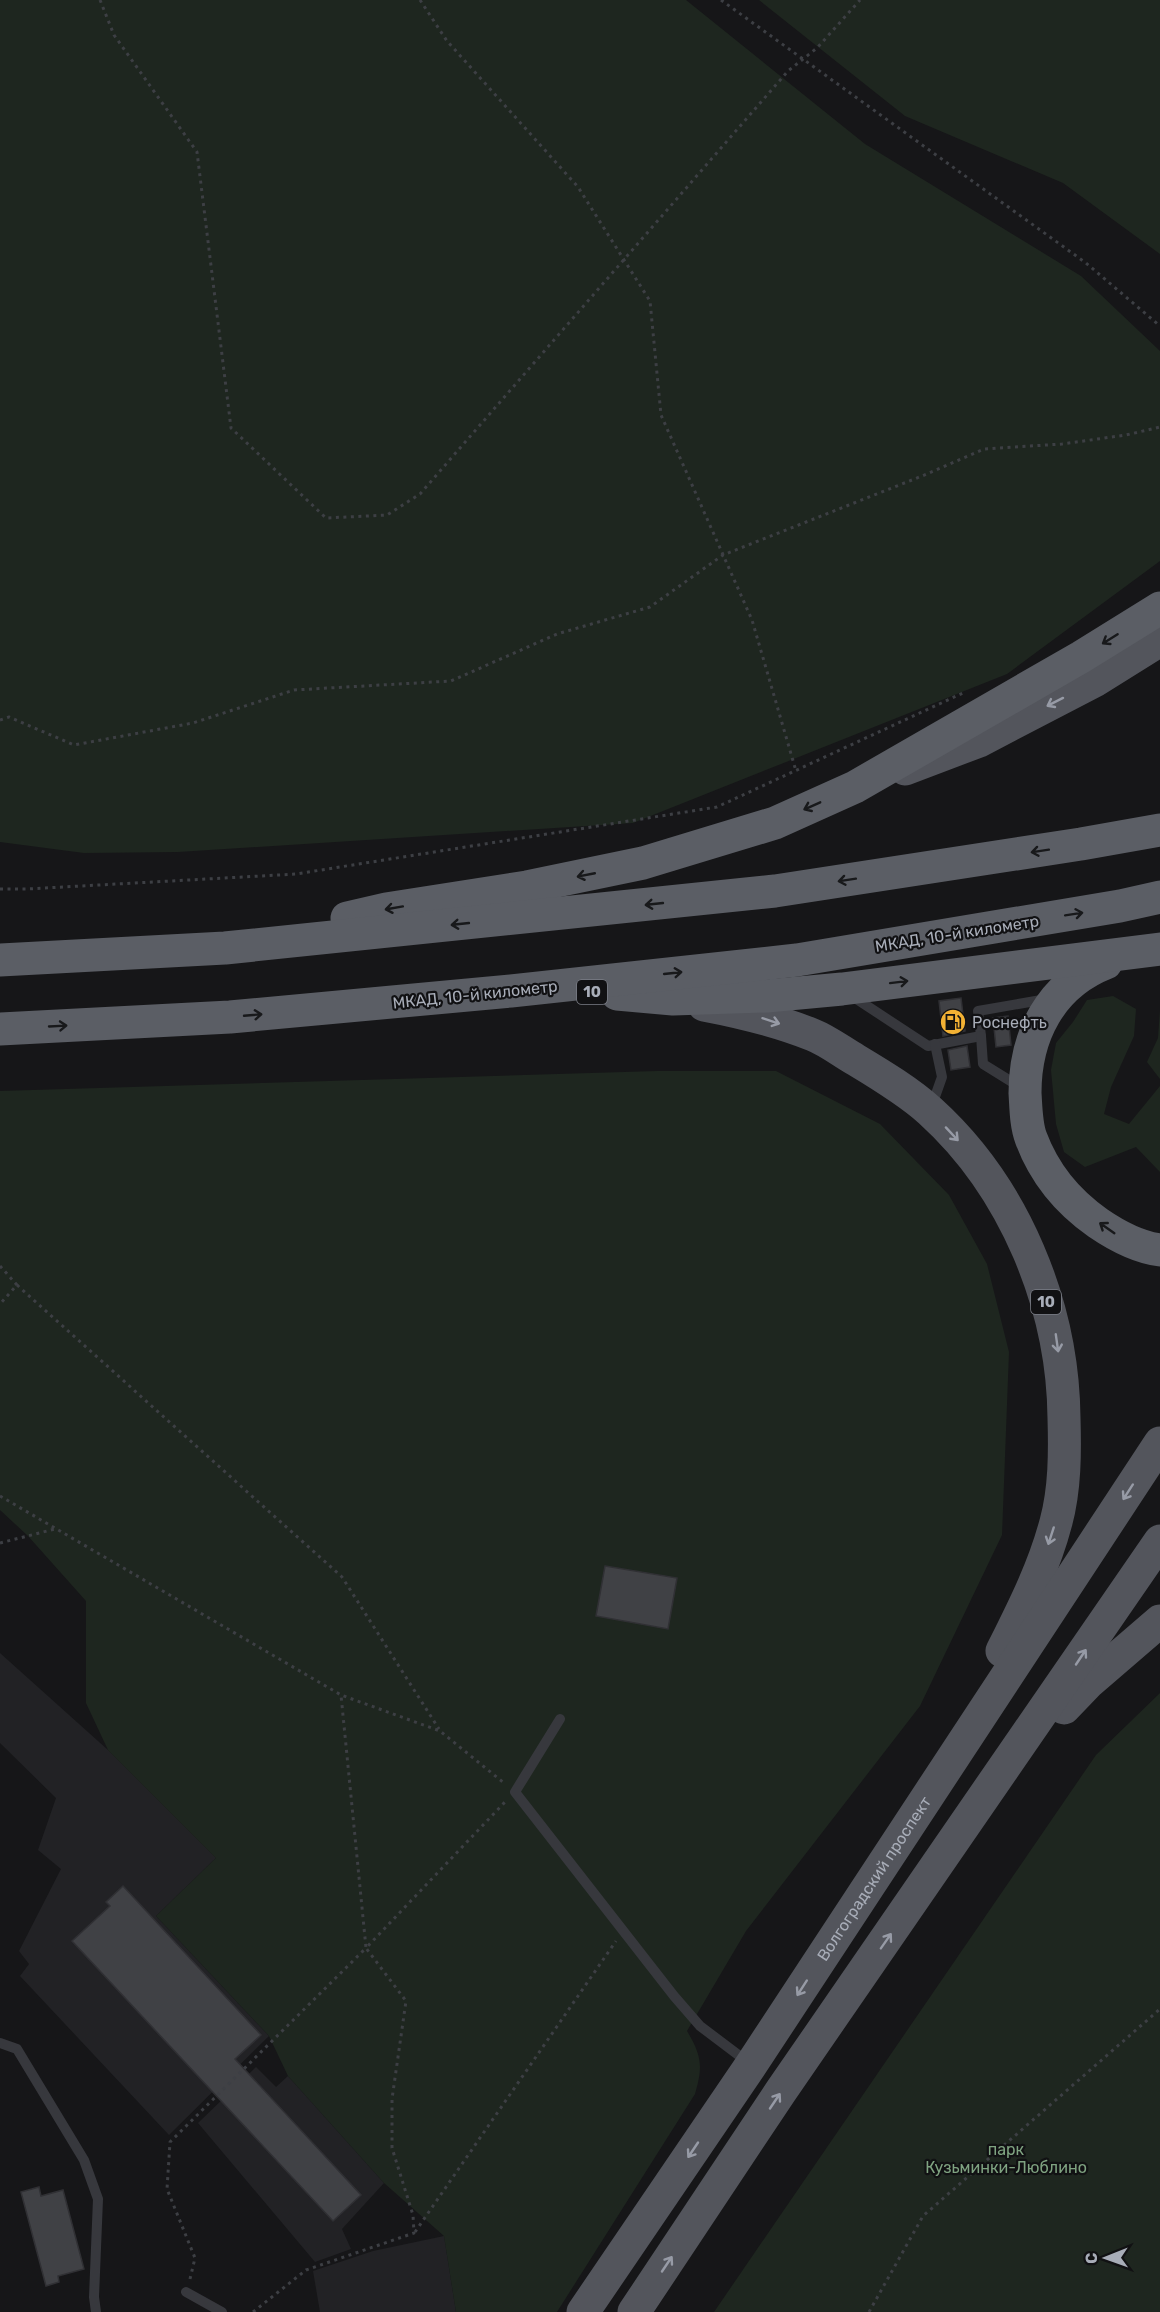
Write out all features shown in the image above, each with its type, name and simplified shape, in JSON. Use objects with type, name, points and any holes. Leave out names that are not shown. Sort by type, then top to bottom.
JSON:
[{"type":"highway","points":[[225,948],[386,909],[527,887],[643,863],[775,823],[855,787],[1081,657],[1160,608]]},
{"type":"highway","points":[[0,960],[225,948],[775,891],[1160,830]]},
{"type":"highway","name":"МКАД, 10-й километр","points":[[0,1029],[230,1017],[511,991],[797,960],[1120,906],[1160,897]]},
{"type":"highway","points":[[673,999],[767,996],[842,989],[1146,952]]},
{"type":"highway","points":[[1146,952],[1093,968],[1072,980],[1057,998],[1042,1018],[1027,1057],[1026,1112],[1031,1137],[1048,1172],[1078,1208],[1115,1234],[1145,1248],[1160,1250]]},
{"type":"highway","name":"10","points":[[511,991],[595,992],[673,999]]},
{"type":"main road","points":[[855,787],[979,741],[1096,680],[1160,640]]},
{"type":"main road","points":[[1081,844],[1160,820]]},
{"type":"main road","name":"10","points":[[673,999],[747,1013],[815,1035],[875,1071],[930,1111],[971,1154],[1004,1204],[1032,1258],[1055,1330],[1064,1390],[1065,1456],[1056,1520],[1037,1579],[936,1783]]},
{"type":"main road","name":"Волгоградский проспект","points":[[583,2312],[751,2065],[1160,1443]]},
{"type":"main road","points":[[634,2312],[788,2082],[1160,1541]]},
{"type":"main road","points":[[1000,1775],[1088,1683],[1160,1621]]},
{"type":"lane","points":[[842,989],[928,1046],[981,1036]]},
{"type":"lane","points":[[1025,1090],[983,1064],[978,1011],[1057,998]]},
{"type":"lane","points":[[930,1111],[942,1077],[935,1044]]},
{"type":"lane","points":[[560,1719],[515,1792],[674,1996],[700,2026],[751,2065]]},
{"type":"lane","points":[[0,2043],[17,2049],[84,2160],[98,2199],[94,2297],[96,2312]]},
{"type":"lane","points":[[186,2292],[222,2312]]},
{"type":"path","points":[[100,0],[114,35],[197,152],[231,428],[326,519],[387,515],[420,494],[788,71],[817,48],[860,0]]},
{"type":"path","points":[[420,0],[447,41],[578,187],[650,301],[662,415],[752,620],[796,771]]},
{"type":"path","points":[[721,0],[1086,264],[1160,326]]},
{"type":"path","points":[[0,720],[9,717],[74,745],[193,723],[294,690],[451,681],[557,634],[650,607],[723,555],[922,476],[984,448],[1062,444],[1126,435],[1160,426]]},
{"type":"path","points":[[0,889],[296,874],[717,807],[965,693]]},
{"type":"path","points":[[0,1266],[17,1285],[342,1577],[440,1731],[515,1792],[366,1948],[170,2142],[167,2189],[195,2258],[186,2292]]},
{"type":"path","points":[[0,1304],[17,1285]]},
{"type":"path","points":[[0,1496],[341,1695],[440,1731]]},
{"type":"path","points":[[0,1543],[56,1529]]},
{"type":"path","points":[[341,1695],[366,1948],[406,2001],[392,2099],[392,2148],[413,2215],[414,2233]]},
{"type":"path","points":[[253,2312],[306,2270],[414,2233],[623,1931]]},
{"type":"path","points":[[870,2312],[923,2216],[1160,2009]]},
{"type":"shaded area","points":[[0,1653],[108,1750],[216,1858],[156,1916],[269,2036],[169,2135],[20,1976],[29,1964],[19,1951],[61,1869],[38,1850],[56,1798],[0,1743]]},
{"type":"shaded area","points":[[256,2067],[276,2087],[288,2076],[384,2183],[342,2229],[351,2249],[315,2262],[198,2123]]},
{"type":"shaded area","points":[[444,2236],[456,2312],[320,2312],[313,2271],[373,2251]]},
{"type":"green space","points":[[0,0],[686,0],[865,144],[1081,276],[1160,351],[1160,561],[1007,674],[633,823],[178,852],[84,853],[0,842]]},
{"type":"green space","points":[[759,0],[1160,0],[1160,254],[1063,183],[905,116]]},
{"type":"green space","points":[[1113,996],[1136,1009],[1134,1036],[1111,1087],[1104,1114],[1129,1124],[1160,1086],[1160,1172],[1136,1147],[1085,1167],[1064,1152],[1056,1124],[1051,1070],[1056,1043],[1087,1000]]},
{"type":"green space","points":[[1160,1010],[1160,1079],[1147,1062],[1158,1038]]},
{"type":"green space","points":[[657,1071],[776,1071],[880,1124],[949,1195],[987,1264],[1009,1352],[1002,1535],[920,1706],[746,1931],[687,2031],[700,2062],[695,2094],[557,2312],[456,2312],[444,2236],[384,2183],[288,2076],[269,2036],[156,1916],[216,1858],[108,1750],[86,1703],[86,1601],[28,1536],[0,1510],[0,1091]]},
{"type":"green space","name":"парк Кузьминки-Люблино","points":[[1160,1693],[1160,2312],[714,2312],[1096,1755]]},
{"type":"building","points":[[961,998],[965,1031],[943,1036],[939,1001]]},
{"type":"building","points":[[1008,1016],[1011,1045],[996,1047],[993,1018]]},
{"type":"building","points":[[967,1046],[970,1067],[951,1070],[948,1050]]},
{"type":"building","points":[[605,1566],[677,1578],[668,1629],[596,1616]]},
{"type":"building","points":[[123,1886],[261,2035],[235,2059],[361,2195],[333,2221],[72,1941],[110,1906],[106,1902]]},
{"type":"building","points":[[39,2187],[41,2196],[63,2190],[84,2269],[58,2276],[59,2282],[46,2286],[21,2192]]},
{"type":"place","name":"Роснефть","points":[[953,1022]]}]
